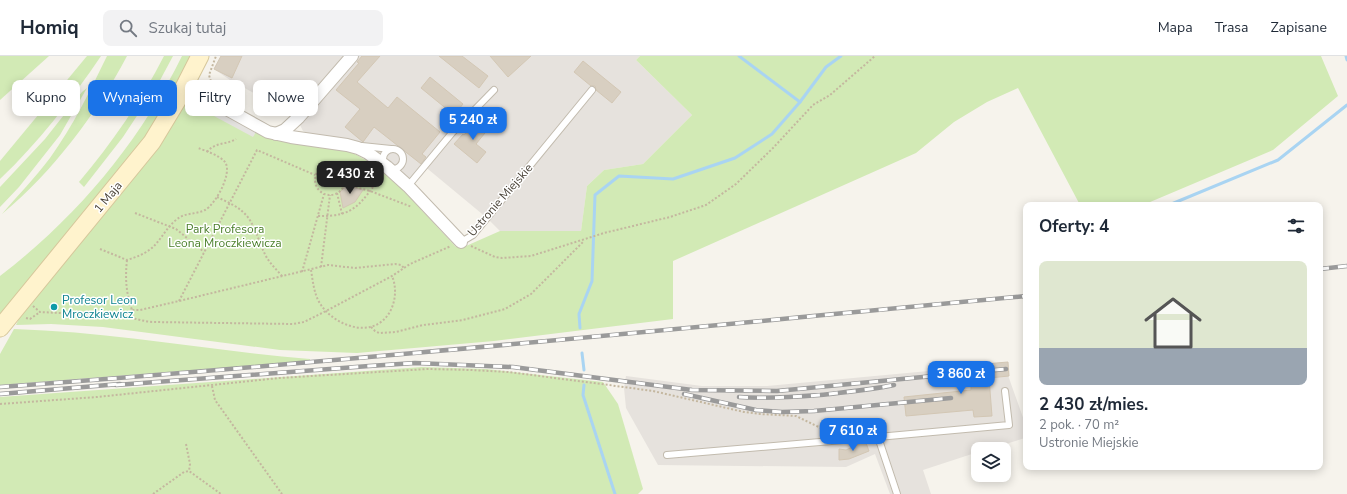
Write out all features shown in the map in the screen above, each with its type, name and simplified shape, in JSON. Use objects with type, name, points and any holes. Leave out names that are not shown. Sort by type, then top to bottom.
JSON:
[{"type":"street","name":"1 Maja","points":[[188,80],[200,56]]},
{"type":"street","points":[[276,134],[285,130],[299,117],[352,56]]},
{"type":"street","name":"1 Maja","points":[[0,328],[138,160],[165,123],[185,86]]},
{"type":"street","name":"Ustronie Miejskie","points":[[240,116],[268,132],[342,144],[358,148],[375,158],[408,186],[455,244]]},
{"type":"lane","points":[[408,186],[452,133],[494,90]]},
{"type":"lane","name":"Ustronie Miejskie","points":[[455,244],[473,235],[592,90]]},
{"type":"lane","points":[[342,144],[391,149],[397,150],[402,154],[403,161],[400,166],[394,169],[388,168],[383,159],[385,153],[391,149]]},
{"type":"lane","points":[[667,455],[1009,425],[1005,390]]},
{"type":"lane","points":[[878,437],[897,494]]},
{"type":"path","points":[[210,80],[209,75],[216,56]]},
{"type":"path","points":[[446,241],[495,257],[531,256],[604,233],[670,217],[706,205],[736,184],[773,148],[813,105],[830,95],[875,56]]},
{"type":"path","points":[[207,152],[216,144],[231,142],[236,139]]},
{"type":"path","points":[[100,249],[127,260],[139,256],[150,249],[176,219],[184,215],[205,210],[211,206],[217,197],[227,175],[228,168],[225,162],[198,148]]},
{"type":"path","points":[[179,301],[257,150],[315,175]]},
{"type":"path","points":[[343,173],[375,158]]},
{"type":"path","points":[[329,164],[338,167],[343,173],[344,184],[338,192],[324,194],[317,187],[315,175],[320,169],[329,164]]},
{"type":"path","points":[[318,216],[342,214],[355,208],[366,198],[388,168]]},
{"type":"path","points":[[344,184],[370,191],[417,209]]},
{"type":"path","points":[[337,193],[342,214]]},
{"type":"path","points":[[302,272],[324,194]]},
{"type":"path","points":[[320,267],[330,194]]},
{"type":"path","points":[[217,197],[240,209],[247,216],[264,254],[283,277]]},
{"type":"path","points":[[135,213],[170,226],[204,252]]},
{"type":"path","points":[[371,327],[375,332],[380,333],[396,332],[423,325],[463,320],[505,309],[530,294],[586,239]]},
{"type":"path","points":[[20,314],[28,319],[33,318],[40,312],[129,317],[138,321],[167,323],[293,324],[304,322],[392,276],[410,264],[455,244]]},
{"type":"path","points":[[127,260],[126,284],[132,310],[129,317]]},
{"type":"path","points":[[132,310],[140,310],[328,265],[355,268],[395,264],[401,265],[404,268]]},
{"type":"path","points":[[311,270],[317,296],[326,311],[349,326],[360,328],[371,327],[381,321],[390,311],[396,292],[392,276]]},
{"type":"path","points":[[0,404],[97,397],[279,378],[428,369],[508,372],[653,391],[744,412],[796,416],[845,440]]},
{"type":"path","points":[[212,386],[215,400],[282,494]]},
{"type":"path","points":[[186,444],[190,464],[189,471]]},
{"type":"path","points":[[153,494],[184,472],[189,471]]},
{"type":"path","points":[[189,471],[221,494]]},
{"type":"shaded area","points":[[221,56],[640,56],[636,60],[692,115],[643,164],[604,170],[587,186],[581,231],[500,231],[487,218],[423,165],[408,181],[365,145],[354,140],[309,134],[303,131],[300,125],[303,120],[296,116],[318,116],[318,80],[253,80],[253,93],[245,88],[245,80],[230,80],[214,69]]},
{"type":"shaded area","points":[[214,116],[240,116],[259,127],[253,137]]},
{"type":"shaded area","points":[[1004,364],[1023,418],[1023,439],[1011,442],[971,442],[971,454],[923,470],[931,494],[890,494],[875,454],[846,467],[658,465],[626,408],[624,388],[626,376],[702,386],[767,386]]},
{"type":"green space","points":[[0,56],[49,56],[22,80],[12,80],[12,89],[0,100]]},
{"type":"green space","points":[[87,56],[101,56],[80,86],[80,80],[67,80]]},
{"type":"green space","points":[[107,56],[127,56],[113,80],[95,80]]},
{"type":"green space","points":[[164,56],[173,56],[160,80],[151,80]]},
{"type":"green space","points":[[182,56],[194,56],[177,88],[177,80],[169,80]]},
{"type":"green space","name":"Park Profesora Leona Mroczkiewicza","points":[[640,56],[1321,56],[1338,96],[1273,150],[1150,202],[1078,202],[1018,88],[987,102],[954,122],[916,153],[673,261],[673,319],[494,341],[357,353],[280,350],[103,327],[51,324],[16,325],[25,306],[174,116],[177,116],[177,112],[185,102],[185,116],[228,116],[267,137],[340,149],[353,153],[371,163],[400,187],[456,247],[466,246],[500,231],[581,231],[587,186],[604,170],[643,164],[692,115],[636,60]]},
{"type":"green space","points":[[87,88],[80,100],[80,95]]},
{"type":"green space","points":[[88,94],[88,116],[90,116],[72,141],[38,180],[2,214],[50,158],[76,116],[80,116],[81,108]]},
{"type":"green space","points":[[37,116],[57,116],[28,150],[0,179],[0,161]]},
{"type":"green space","points":[[63,116],[71,116],[60,135],[19,187],[0,207],[0,187],[45,139]]},
{"type":"green space","points":[[128,116],[137,116],[123,137],[84,187],[79,182]]},
{"type":"green space","points":[[148,116],[162,116],[0,320],[0,276],[55,229],[80,203],[126,148]]},
{"type":"green space","points":[[14,329],[89,334],[310,359],[310,361],[0,385],[0,354]]},
{"type":"green space","points":[[422,367],[486,369],[603,382],[618,404],[643,489],[638,494],[0,494],[0,397]]},
{"type":"building","points":[[221,56],[242,56],[232,78],[214,69]]},
{"type":"building","points":[[362,56],[380,56],[357,82],[388,108],[397,97],[440,132],[422,154],[426,157],[421,164],[374,127],[363,142],[345,127],[360,109],[336,90],[359,63],[357,62]]},
{"type":"building","points":[[439,56],[462,56],[488,76],[479,88]]},
{"type":"building","points":[[490,56],[531,56],[508,77]]},
{"type":"building","points":[[583,61],[621,92],[612,103],[596,90],[595,86],[591,86],[574,72]]},
{"type":"building","points":[[430,77],[463,104],[454,115],[421,88]]},
{"type":"building","points":[[478,119],[489,128],[476,144],[486,152],[477,163],[454,144]]},
{"type":"building","points":[[346,185],[363,190],[355,202],[343,208],[340,192]]},
{"type":"building","points":[[1008,362],[1009,376],[989,378],[992,416],[974,417],[973,410],[906,416],[904,397],[971,390],[971,384],[973,384],[972,365]]},
{"type":"building","points":[[861,443],[866,443],[869,451],[849,459],[839,460],[839,449],[846,450]]},
{"type":"waterway","points":[[739,56],[800,102]]},
{"type":"waterway","points":[[580,328],[579,314],[592,281],[595,195],[619,176],[673,179],[735,158],[772,134],[800,102],[826,67],[841,56]]},
{"type":"waterway","points":[[1346,56],[1347,60]]},
{"type":"waterway","points":[[1176,202],[1278,160],[1347,105]]},
{"type":"waterway","points":[[582,353],[584,370]]},
{"type":"waterway","points":[[584,385],[583,395],[615,494]]},
{"type":"railway","points":[[1323,269],[1347,266]]},
{"type":"railway","points":[[0,387],[385,356],[1023,296]]},
{"type":"railway","points":[[116,385],[415,363],[513,367],[692,390],[777,391],[1006,369]]},
{"type":"railway","points":[[0,394],[120,384]]},
{"type":"railway","points":[[739,397],[769,398],[820,395],[867,390],[894,385]]},
{"type":"railway","points":[[684,394],[756,410],[782,412],[814,411],[951,398]]},
{"type":"place","name":"Profesor Leon Mroczkiewicz","points":[[54,307]]}]
